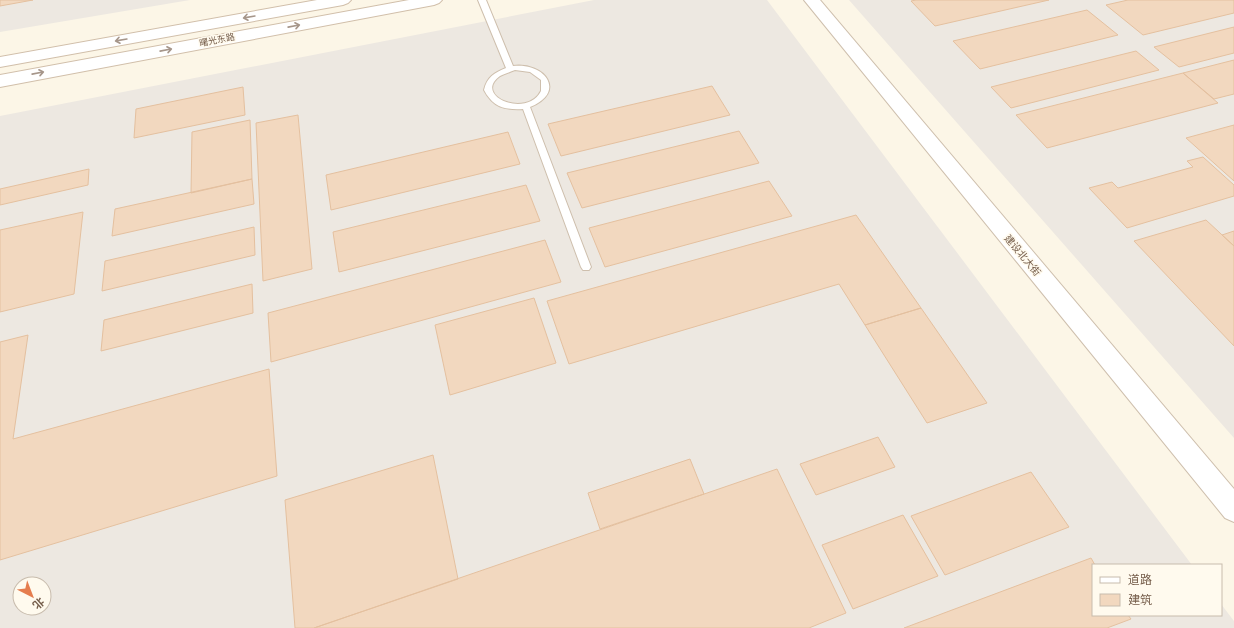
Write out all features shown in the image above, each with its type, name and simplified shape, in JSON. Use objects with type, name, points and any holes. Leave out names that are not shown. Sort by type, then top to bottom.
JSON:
[{"type":"main road","name":"曙光东路","points":[[0,62],[343,0]]},
{"type":"main road","name":"曙光东路","points":[[0,81],[434,0]]},
{"type":"main road","name":"建设北大街","points":[[812,0],[1234,509]]},
{"type":"lane","points":[[482,0],[510,69]]},
{"type":"lane","points":[[523,68],[531,70],[543,77],[546,83],[544,94],[538,100],[525,106],[511,107],[494,101],[490,96],[488,84],[498,74],[510,69],[523,68]]},
{"type":"lane","points":[[525,106],[586,267]]},
{"type":"shaded area","points":[[0,0],[190,0],[0,32]]},
{"type":"shaded area","points":[[594,0],[767,0],[1191,564],[1092,564],[1092,616],[1222,616],[1222,605],[1234,621],[1234,628],[0,628],[0,116]]},
{"type":"shaded area","points":[[849,0],[1234,0],[1234,438]]},
{"type":"building","points":[[0,0],[33,0],[0,6]]},
{"type":"building","points":[[1049,0],[935,26],[911,1]]},
{"type":"building","points":[[1128,0],[1234,0],[1234,13],[1143,35],[1106,5]]},
{"type":"building","points":[[1087,10],[1118,35],[980,69],[953,41]]},
{"type":"building","points":[[1234,27],[1234,53],[1179,67],[1154,47]]},
{"type":"building","points":[[1136,51],[1159,70],[1011,108],[991,87]]},
{"type":"building","points":[[1234,60],[1234,94],[1214,99],[1183,73]]},
{"type":"building","points":[[1183,73],[1218,103],[1047,148],[1016,115]]},
{"type":"building","points":[[712,86],[730,115],[561,156],[548,124]]},
{"type":"building","points":[[243,87],[245,115],[134,138],[136,109]]},
{"type":"building","points":[[298,115],[312,269],[263,281],[256,123]]},
{"type":"building","points":[[250,120],[252,179],[191,193],[192,132]]},
{"type":"building","points":[[1234,125],[1234,181],[1186,138]]},
{"type":"building","points":[[739,131],[759,163],[582,208],[567,173]]},
{"type":"building","points":[[508,132],[520,164],[331,210],[326,175]]},
{"type":"building","points":[[1203,157],[1234,185],[1234,196],[1127,228],[1089,188],[1112,182],[1118,188],[1193,167],[1187,161]]},
{"type":"building","points":[[89,169],[88,185],[0,205],[0,189]]},
{"type":"building","points":[[252,179],[254,204],[112,236],[115,209]]},
{"type":"building","points":[[769,181],[792,216],[605,267],[589,228]]},
{"type":"building","points":[[526,185],[540,221],[339,272],[333,232]]},
{"type":"building","points":[[83,212],[74,294],[0,312],[0,230]]},
{"type":"building","points":[[856,215],[921,308],[865,325],[839,284],[569,364],[547,301]]},
{"type":"building","points":[[1206,220],[1234,246],[1234,346],[1134,241]]},
{"type":"building","points":[[254,227],[255,255],[102,291],[105,261]]},
{"type":"building","points":[[1234,231],[1234,246],[1222,235]]},
{"type":"building","points":[[545,240],[561,282],[271,362],[268,313]]},
{"type":"building","points":[[252,284],[253,313],[101,351],[104,320]]},
{"type":"building","points":[[534,298],[556,363],[450,395],[435,325]]},
{"type":"building","points":[[921,308],[987,403],[927,423],[865,325]]},
{"type":"building","points":[[28,335],[13,439],[269,369],[277,476],[0,560],[0,342]]},
{"type":"building","points":[[878,437],[895,467],[816,495],[800,464]]},
{"type":"building","points":[[433,455],[458,579],[314,628],[295,628],[285,500]]},
{"type":"building","points":[[690,459],[704,494],[600,529],[588,493]]},
{"type":"building","points":[[777,469],[846,613],[809,628],[314,628]]},
{"type":"building","points":[[1031,472],[1069,527],[945,575],[911,516]]},
{"type":"building","points":[[903,515],[938,576],[853,609],[822,545]]},
{"type":"building","points":[[1091,558],[1094,564],[1092,564],[1092,616],[1129,616],[1131,619],[1107,628],[904,628]]}]
